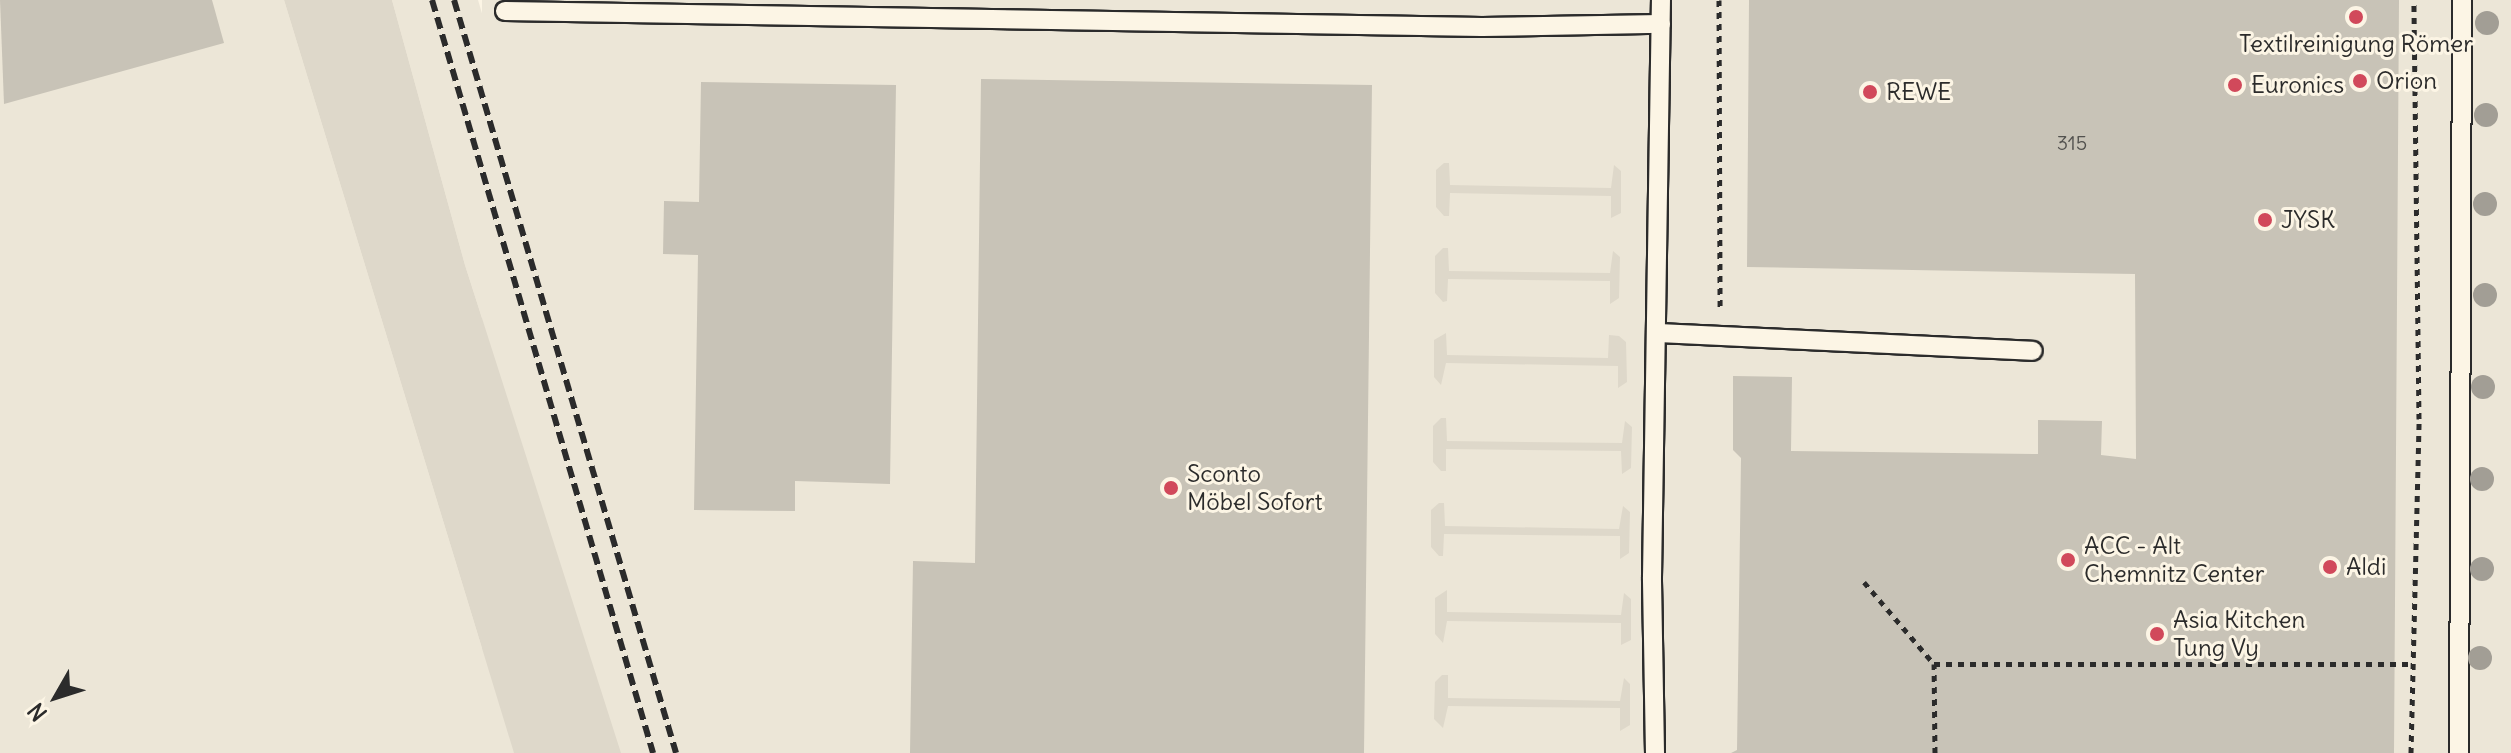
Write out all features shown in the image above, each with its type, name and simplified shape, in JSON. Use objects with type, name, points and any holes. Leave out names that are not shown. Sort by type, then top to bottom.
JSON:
[{"type":"lane","points":[[1655,753],[1661,0]]},
{"type":"lane","points":[[2459,753],[2462,0]]},
{"type":"lane","points":[[505,11],[1482,27],[1661,24]]},
{"type":"lane","points":[[1657,333],[2033,351]]},
{"type":"path","points":[[1719,0],[1720,336]]},
{"type":"path","points":[[2411,753],[2419,419],[2414,0]]},
{"type":"path","points":[[1864,582],[1934,664],[1935,753]]},
{"type":"path","points":[[1934,664],[2413,664]]},
{"type":"shaded area","points":[[0,0],[284,0],[514,753],[0,753]]},
{"type":"shaded area","points":[[284,0],[392,0],[465,265],[621,753],[514,753]]},
{"type":"shaded area","points":[[392,0],[478,0],[701,753],[621,753],[465,265]]},
{"type":"shaded area","points":[[482,0],[2511,0],[2511,753],[482,753]]},
{"type":"shaded area","points":[[1449,163],[1450,185],[1611,188],[1614,165],[1621,171],[1621,213],[1611,218],[1611,196],[1450,193],[1449,216],[1444,216],[1436,207],[1436,170]]},
{"type":"shaded area","points":[[1443,248],[1448,248],[1449,271],[1610,273],[1613,251],[1620,257],[1619,298],[1610,304],[1610,281],[1448,279],[1447,301],[1443,302],[1435,293],[1435,256]]},
{"type":"shaded area","points":[[1446,333],[1447,355],[1608,358],[1609,335],[1619,336],[1626,342],[1627,382],[1618,388],[1618,366],[1446,363],[1441,385],[1434,377],[1434,340]]},
{"type":"shaded area","points":[[1441,418],[1446,418],[1447,441],[1622,443],[1625,421],[1632,427],[1631,468],[1622,474],[1621,451],[1446,449],[1446,471],[1441,471],[1433,462],[1433,426]]},
{"type":"shaded area","points":[[1444,503],[1445,526],[1619,529],[1623,506],[1630,512],[1629,553],[1620,559],[1620,536],[1444,534],[1443,556],[1439,556],[1431,547],[1431,510]]},
{"type":"shaded area","points":[[1447,590],[1447,612],[1621,615],[1624,593],[1631,599],[1631,640],[1621,645],[1621,623],[1447,621],[1443,643],[1435,634],[1435,598]]},
{"type":"shaded area","points":[[1442,675],[1448,675],[1448,698],[1620,701],[1624,678],[1630,684],[1630,725],[1620,731],[1620,708],[1448,706],[1443,728],[1434,719],[1435,682]]},
{"type":"building","points":[[0,0],[212,0],[224,43],[4,104]]},
{"type":"building","points":[[1749,0],[2399,0],[2394,753],[1731,753],[1737,750],[1741,458],[1733,450],[1733,376],[1792,377],[1791,451],[2038,454],[2038,420],[2102,421],[2101,455],[2136,459],[2135,274],[1747,267]]},
{"type":"building","name":"Sconto Möbel Sofort","points":[[981,79],[1372,85],[1364,753],[910,753],[913,561],[975,563]]},
{"type":"building","points":[[701,82],[896,85],[890,484],[795,481],[795,511],[694,510],[698,255],[663,254],[664,201],[699,202]]},
{"type":"railway","points":[[432,0],[653,753]]},
{"type":"railway","points":[[454,0],[676,753]]},
{"type":"place","name":"Textilreinigung Römer","points":[[2356,17]]},
{"type":"place","name":"Orion","points":[[2360,81]]},
{"type":"place","name":"Euronics","points":[[2235,85]]},
{"type":"place","name":"REWE","points":[[1870,92]]},
{"type":"place","name":"JYSK","points":[[2265,220]]},
{"type":"place","name":"Sconto Möbel Sofort","points":[[1171,488]]},
{"type":"place","name":"ACC - Alt Chemnitz Center","points":[[2068,560]]},
{"type":"place","name":"Aldi","points":[[2330,567]]},
{"type":"place","name":"Asia Kitchen Tung Vy","points":[[2157,634]]}]
